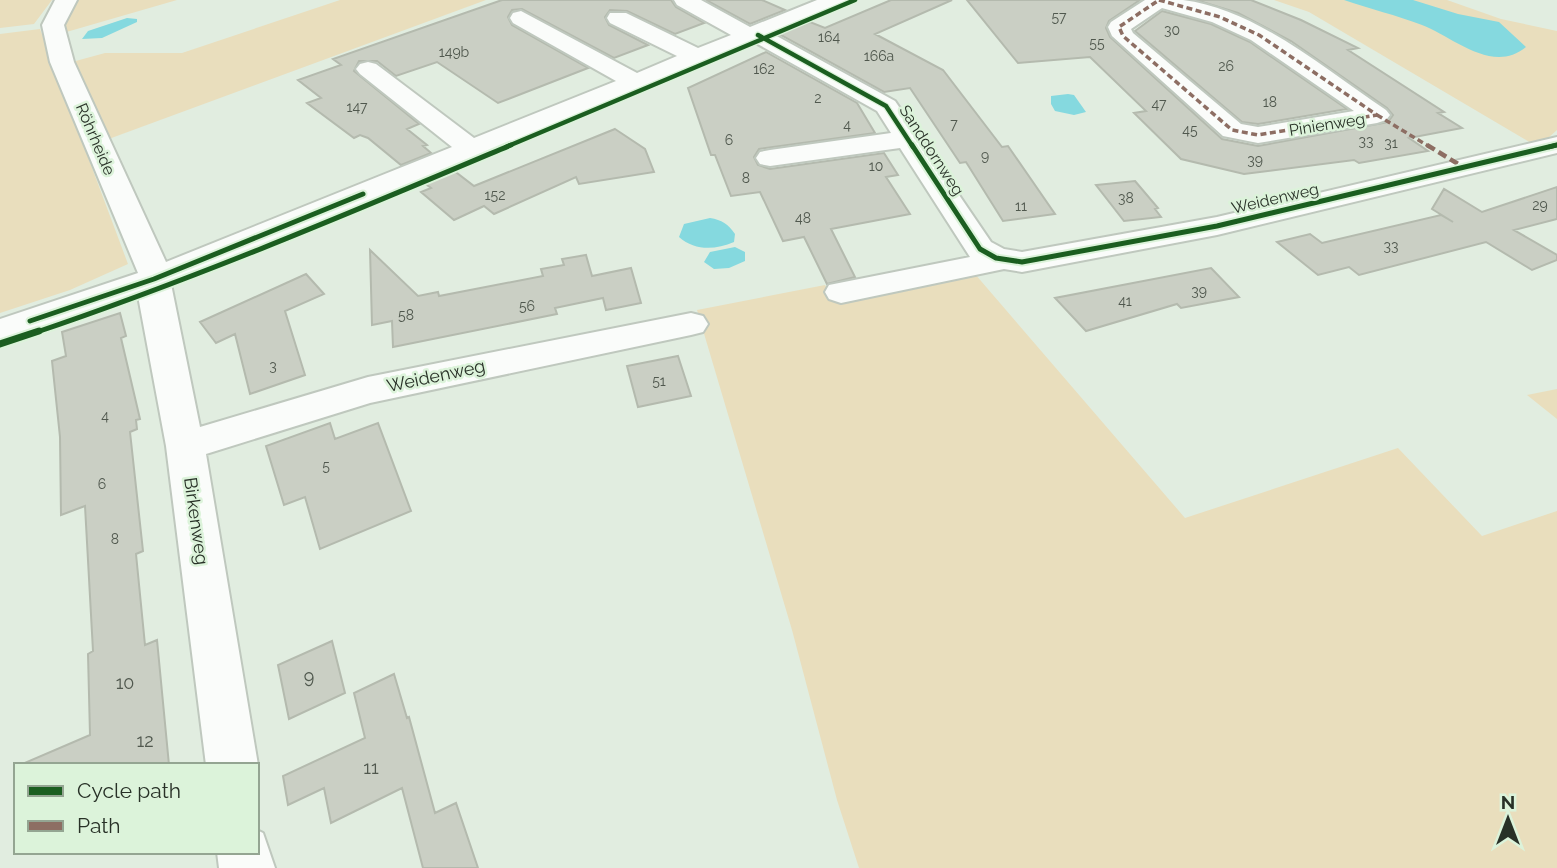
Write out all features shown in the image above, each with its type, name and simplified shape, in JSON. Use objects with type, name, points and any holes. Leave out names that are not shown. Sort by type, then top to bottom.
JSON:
[{"type":"street","name":"Röhrheide","points":[[66,0],[53,25],[62,62],[154,271],[154,279]]},
{"type":"street","name":"Sanddornweg","points":[[685,0],[886,106],[980,249],[996,258]]},
{"type":"street","points":[[782,0],[809,11]]},
{"type":"street","points":[[0,331],[154,279],[836,0]]},
{"type":"street","name":"Pinienweg","points":[[1159,0],[1220,17],[1251,30],[1276,44],[1377,115],[1258,135],[1232,130],[1123,36],[1119,27],[1124,21],[1159,0]]},
{"type":"street","points":[[522,18],[636,82]]},
{"type":"street","points":[[618,18],[697,57]]},
{"type":"street","points":[[368,69],[472,150]]},
{"type":"street","points":[[770,159],[908,139]]},
{"type":"street","name":"Weidenweg","points":[[996,258],[1022,262],[1217,226],[1557,145]]},
{"type":"street","points":[[841,292],[993,262],[996,258]]},
{"type":"street","name":"Birkenweg","points":[[154,279],[155,297],[185,446],[232,763]]},
{"type":"street","name":"Weidenweg","points":[[185,446],[368,390],[691,324]]},
{"type":"shaded area","points":[[0,0],[52,0],[34,24],[0,28]]},
{"type":"shaded area","points":[[75,0],[177,0],[63,33],[61,24]]},
{"type":"shaded area","points":[[340,0],[486,0],[106,140],[72,62],[105,53],[182,53]]},
{"type":"shaded area","points":[[1274,0],[1447,0],[1501,19],[1557,31],[1557,130],[1548,138],[1531,143],[1309,12]]},
{"type":"shaded area","points":[[40,29],[128,264],[70,290],[0,313],[0,34]]},
{"type":"shaded area","points":[[975,274],[1185,518],[1398,448],[1482,536],[1557,511],[1557,868],[859,868],[837,800],[792,630],[697,310],[825,285],[833,300]]},
{"type":"shaded area","points":[[1557,389],[1557,419],[1527,395]]},
{"type":"water","points":[[1344,0],[1413,0],[1458,14],[1499,22],[1526,47],[1513,55],[1486,55],[1472,51],[1422,25]]},
{"type":"water","points":[[127,18],[137,19],[137,22],[102,38],[82,39],[88,31]]},
{"type":"water","points":[[1074,95],[1086,112],[1074,115],[1055,111],[1051,96]]},
{"type":"water","points":[[710,218],[721,221],[730,228],[735,234],[734,242],[705,248],[692,245],[679,237],[684,224]]},
{"type":"water","points":[[735,247],[745,252],[745,261],[729,268],[714,269],[704,262],[710,252]]},
{"type":"building","points":[[502,0],[671,0],[676,7],[704,23],[675,34],[627,11],[610,10],[605,17],[609,25],[648,45],[614,58],[522,9],[512,10],[508,17],[512,25],[588,68],[498,103],[437,62],[396,76],[377,61],[359,61],[354,71],[419,124],[407,129],[427,145],[423,146],[431,153],[401,165],[368,138],[360,135],[354,138],[307,103],[321,98],[298,80],[341,65],[333,59]]},
{"type":"building","points":[[706,0],[762,0],[785,10],[750,24]]},
{"type":"building","points":[[891,0],[952,0],[875,34],[943,70],[1002,147],[1008,146],[1055,214],[1003,221],[966,162],[960,163],[910,88],[884,92],[779,34],[810,22],[825,28]]},
{"type":"building","points":[[967,0],[1140,0],[1109,21],[1106,28],[1110,37],[1222,139],[1258,146],[1388,122],[1393,115],[1387,108],[1291,41],[1238,13],[1196,0],[1251,0],[1301,20],[1358,48],[1348,50],[1444,112],[1438,113],[1462,128],[1409,138],[1428,151],[1359,163],[1354,160],[1244,174],[1181,159],[1134,113],[1146,111],[1090,57],[1018,63]]},
{"type":"building","points":[[1162,11],[1211,24],[1250,42],[1347,109],[1258,124],[1242,122],[1135,31]]},
{"type":"building","points":[[766,52],[857,103],[875,133],[759,149],[754,157],[758,165],[770,169],[884,153],[898,175],[886,177],[910,214],[831,229],[855,277],[827,284],[804,237],[783,241],[760,192],[731,196],[715,155],[711,155],[688,88]]},
{"type":"building","points":[[615,129],[645,149],[654,172],[579,184],[576,177],[494,214],[484,206],[454,220],[421,192],[431,188],[423,182],[453,170],[474,186]]},
{"type":"building","points":[[1135,181],[1158,208],[1155,209],[1161,217],[1124,221],[1096,185]]},
{"type":"building","points":[[1557,187],[1557,219],[1514,230],[1557,255],[1557,260],[1532,270],[1486,242],[1359,275],[1349,267],[1318,275],[1277,242],[1310,234],[1322,243],[1441,215],[1453,222],[1432,209],[1444,189],[1482,212]]},
{"type":"building","points":[[370,250],[418,296],[438,292],[439,296],[543,276],[541,269],[564,265],[562,259],[586,255],[592,276],[631,268],[641,303],[606,310],[603,298],[555,308],[557,314],[393,347],[392,321],[372,325]]},
{"type":"building","points":[[1211,268],[1239,297],[1181,308],[1177,304],[1086,331],[1055,298]]},
{"type":"building","points":[[306,274],[324,294],[285,311],[305,375],[250,394],[235,334],[216,343],[200,322]]},
{"type":"building","points":[[120,313],[126,336],[121,338],[140,419],[136,420],[137,429],[130,432],[143,551],[136,554],[145,645],[157,640],[169,763],[25,763],[90,735],[88,654],[93,651],[85,506],[61,515],[60,437],[52,361],[66,356],[62,332]]},
{"type":"building","points":[[678,356],[691,396],[638,407],[627,366]]},
{"type":"building","points":[[330,423],[335,439],[378,423],[411,511],[320,549],[305,497],[284,505],[266,446]]},
{"type":"building","points":[[332,641],[345,693],[289,719],[278,665]]},
{"type":"building","points":[[394,674],[407,718],[409,717],[435,813],[456,803],[478,868],[423,868],[402,788],[331,823],[324,788],[288,805],[283,776],[365,738],[354,693]]},
{"type":"marked path","points":[[1159,0],[1220,17],[1259,35],[1377,115],[1258,135],[1232,130],[1123,36],[1119,27],[1159,0]]},
{"type":"marked path","points":[[1377,115],[1463,167]]},
{"type":"cycle path","points":[[0,344],[154,292],[271,246],[855,0]]},
{"type":"cycle path","points":[[758,35],[886,106],[980,249],[996,258],[1022,262],[1217,226],[1557,145]]},
{"type":"cycle path","points":[[30,321],[154,279],[363,194]]}]
